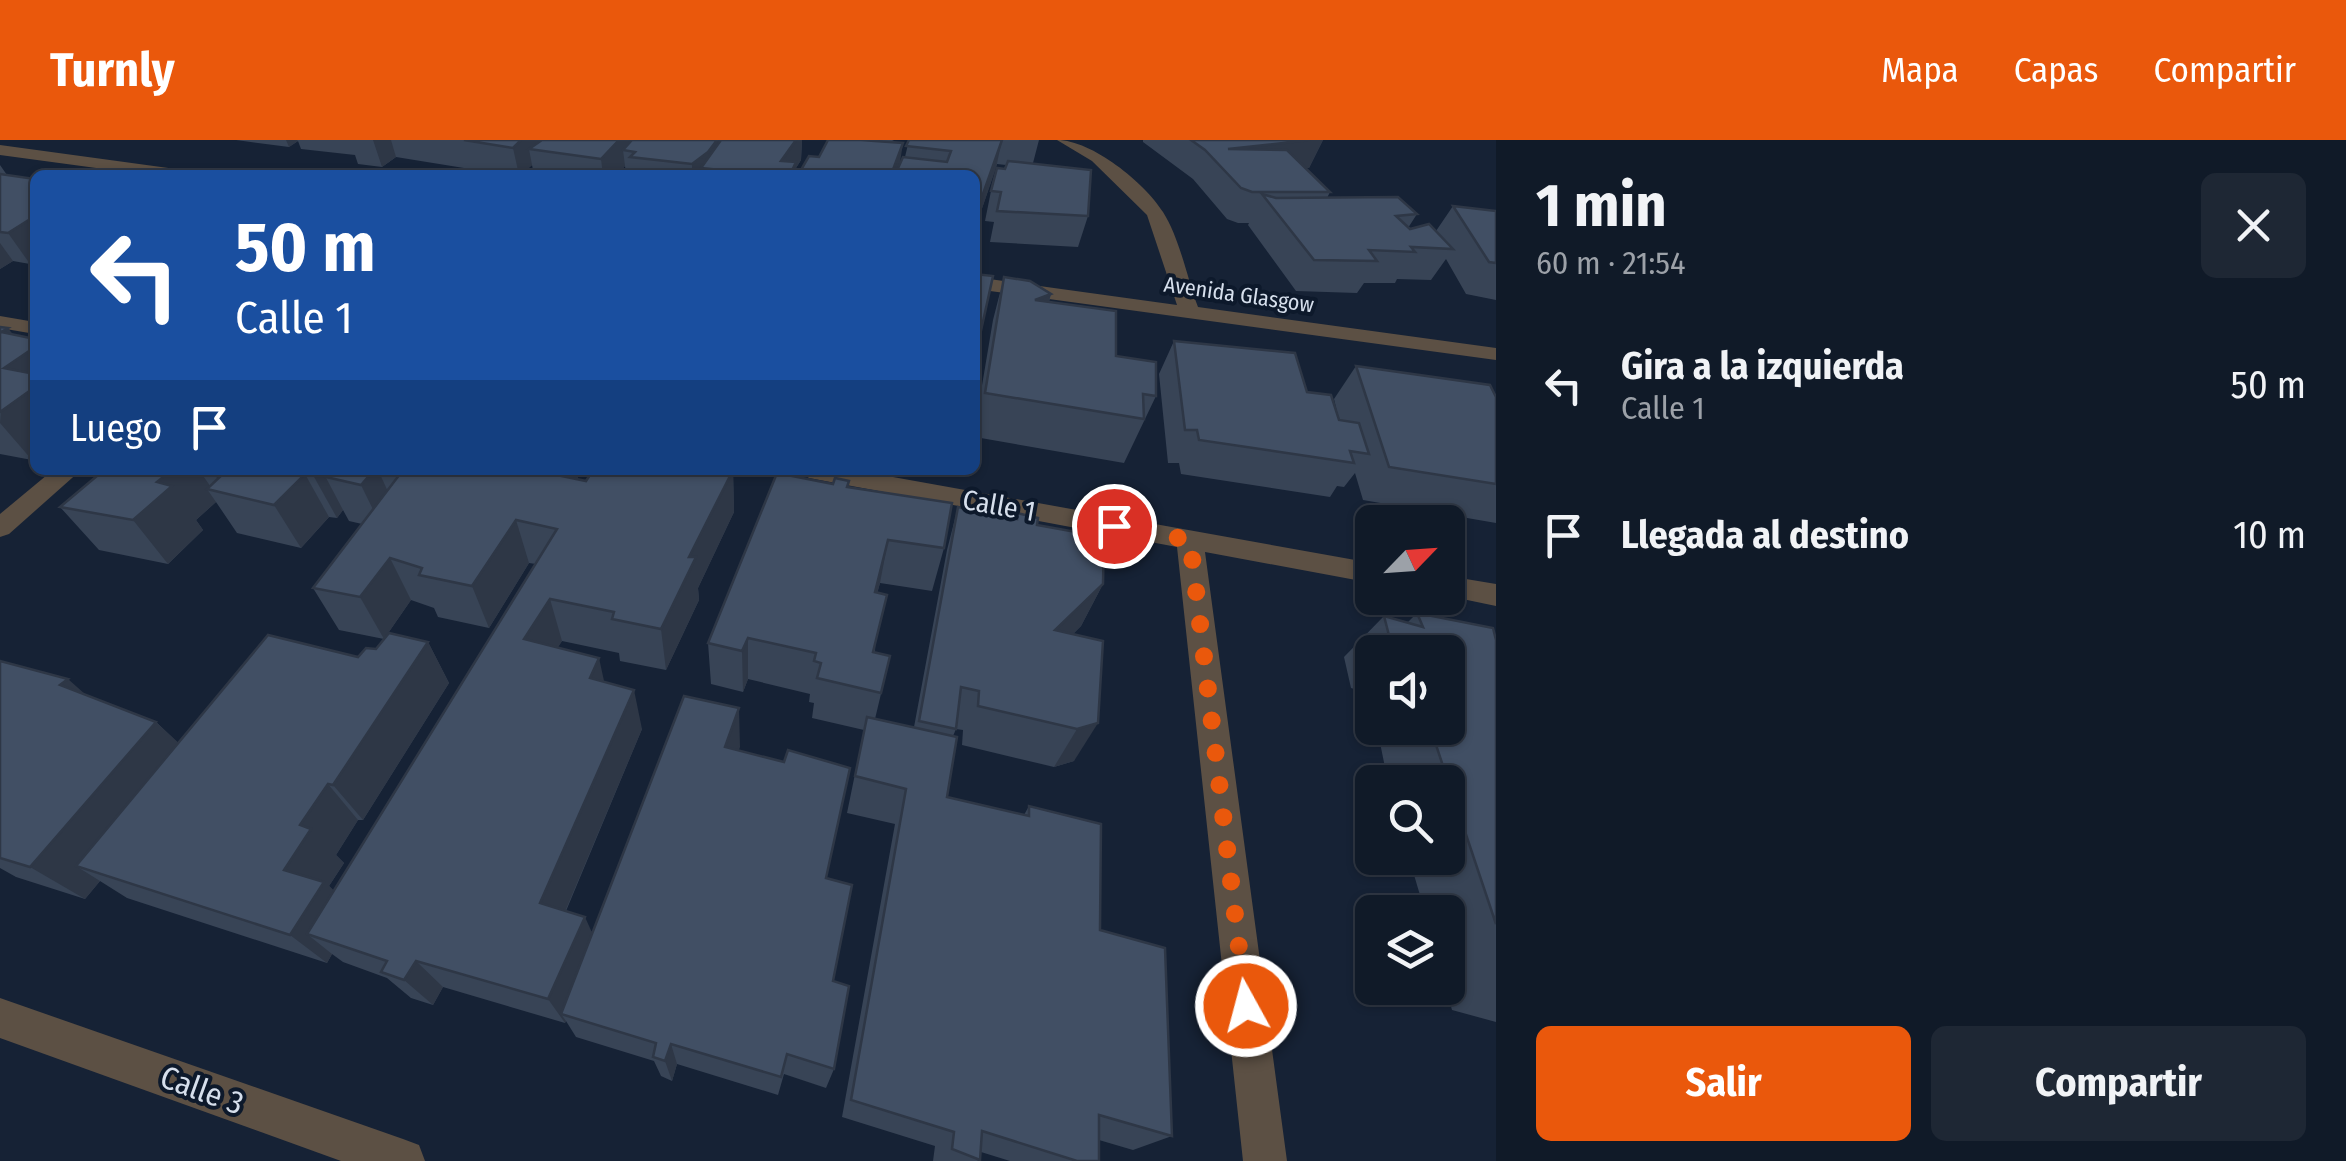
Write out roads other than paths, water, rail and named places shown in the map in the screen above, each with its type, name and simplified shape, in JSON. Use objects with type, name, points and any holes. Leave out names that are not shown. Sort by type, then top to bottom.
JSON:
[{"type":"street","points":[[1066,140],[1098,158],[1155,213],[1190,312]]},
{"type":"street","points":[[0,150],[146,170]]},
{"type":"street","name":"Avenida Glasgow","points":[[980,284],[1496,354]]},
{"type":"street","points":[[0,322],[30,327]]},
{"type":"street","points":[[0,528],[63,475]]},
{"type":"street","name":"Calle 1","points":[[836,475],[1355,570]]},
{"type":"street","points":[[1190,540],[1264,1161]]},
{"type":"street","points":[[1465,589],[1496,595]]},
{"type":"street","name":"Calle 3","points":[[0,1018],[403,1161]]}]
